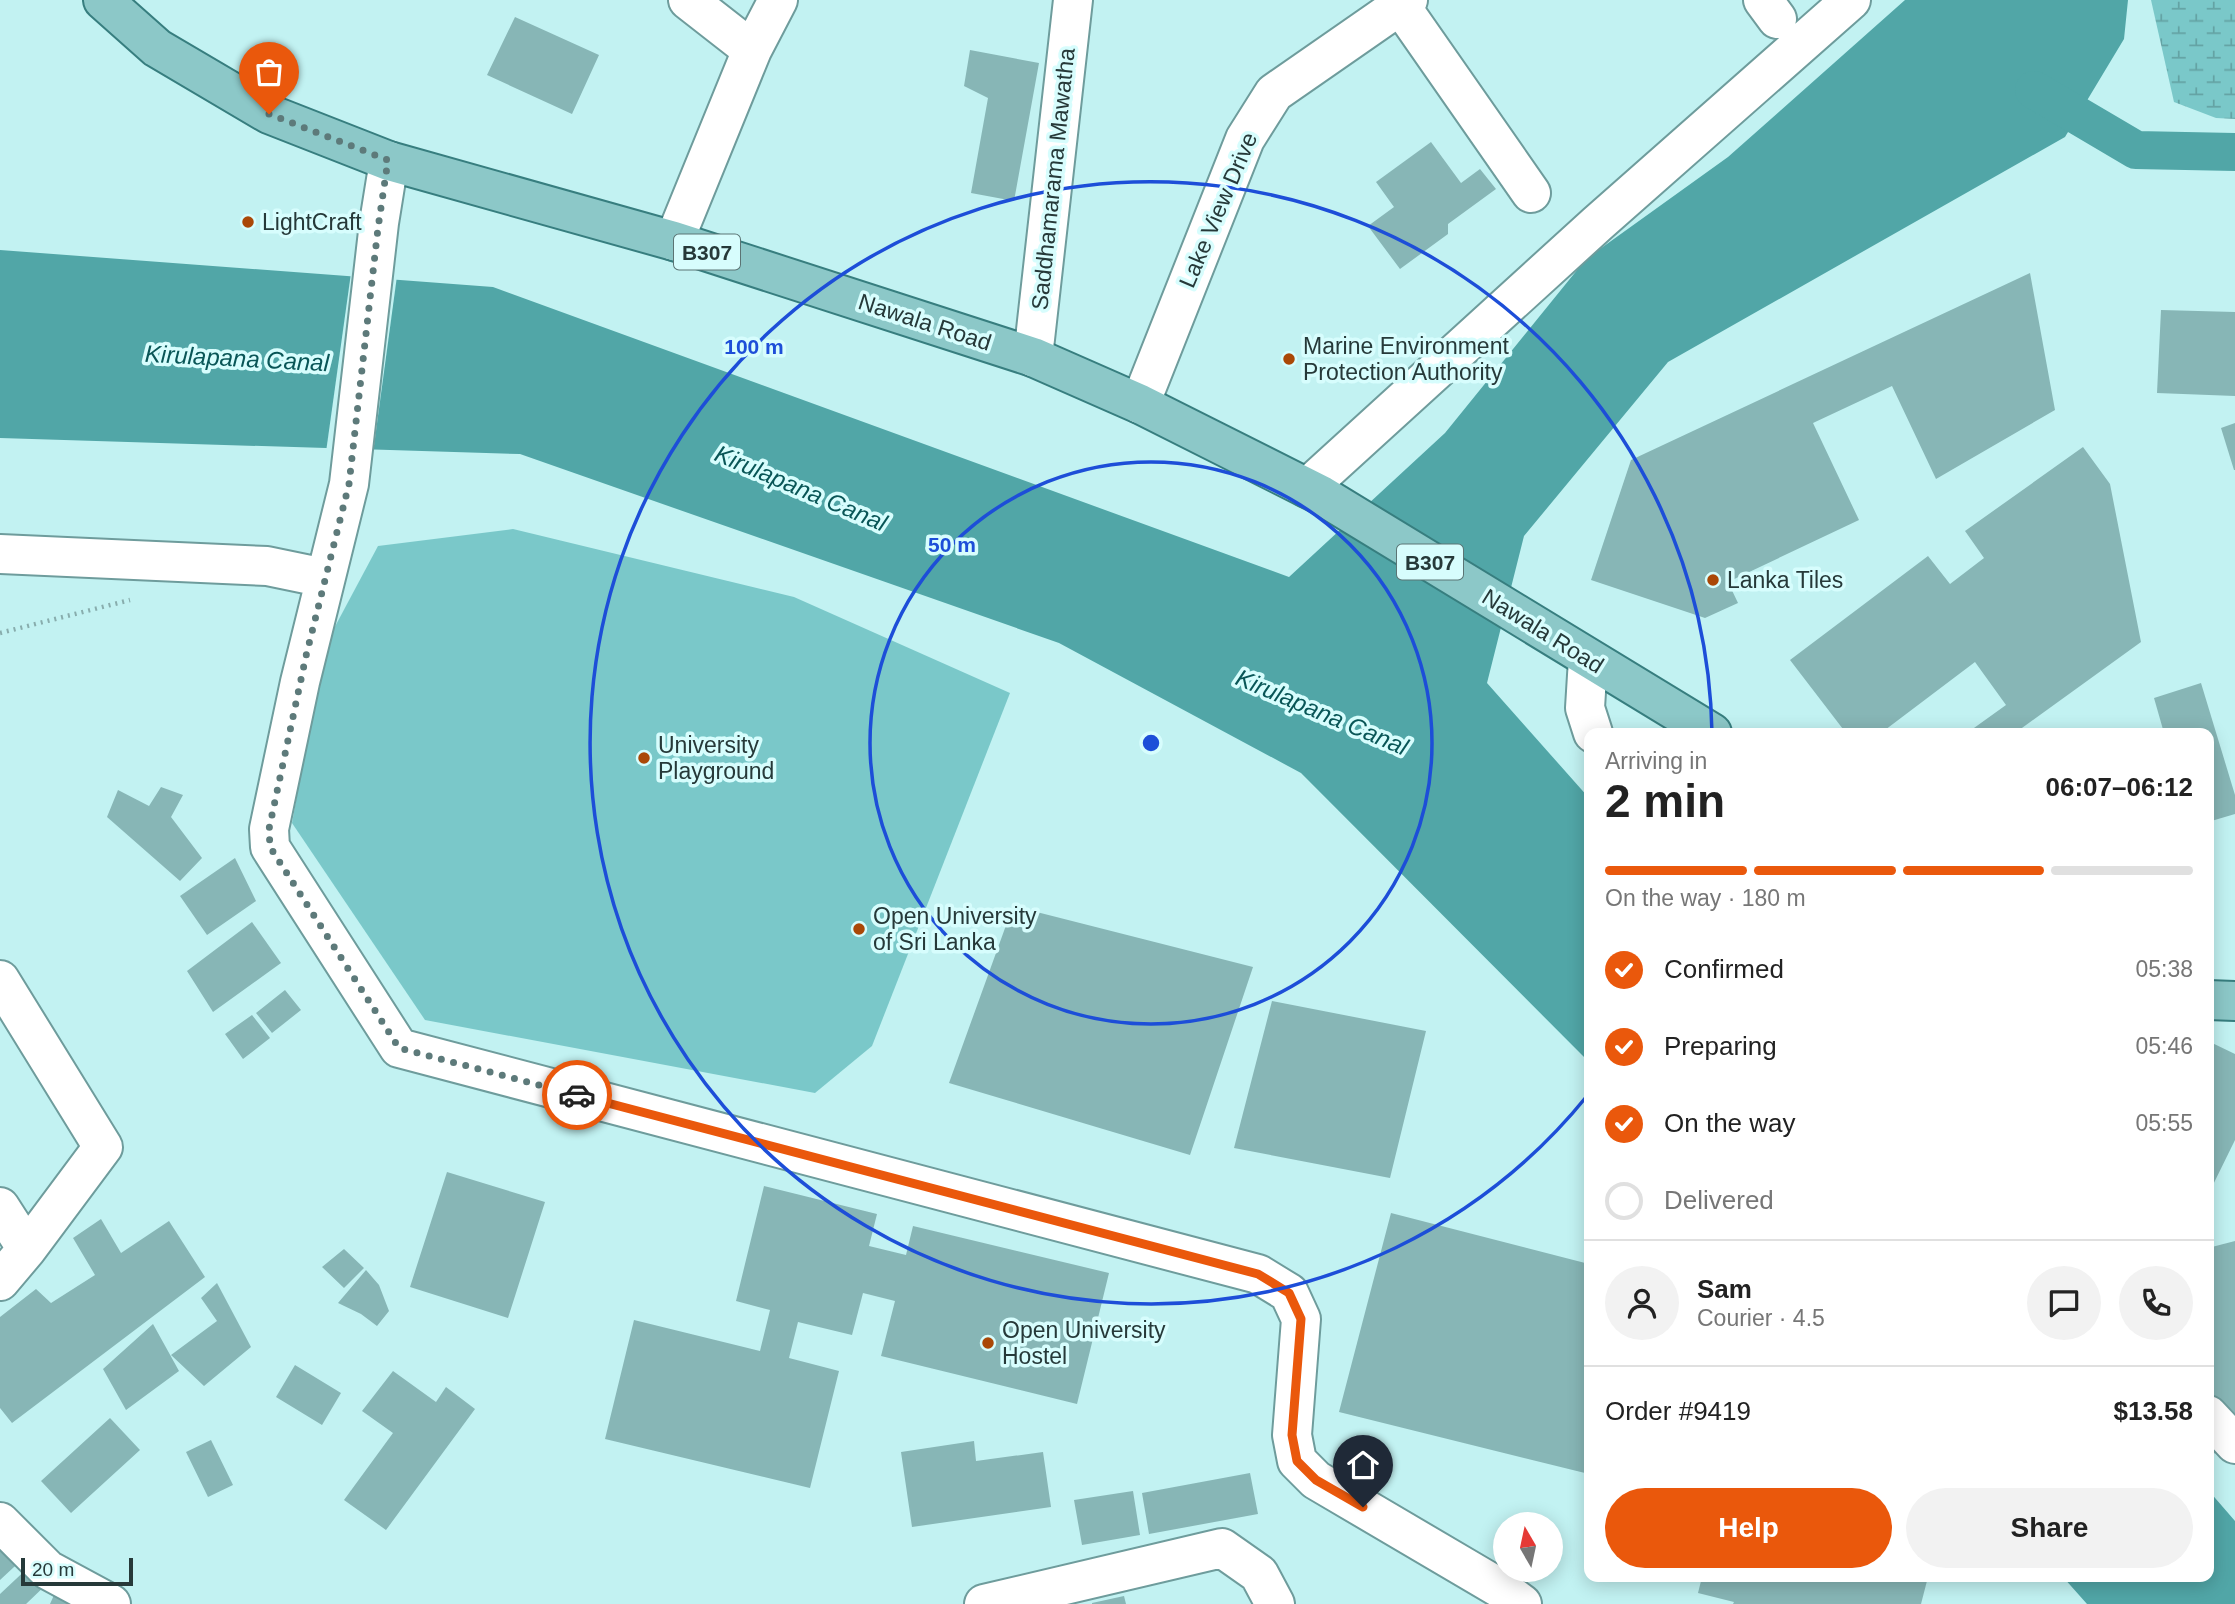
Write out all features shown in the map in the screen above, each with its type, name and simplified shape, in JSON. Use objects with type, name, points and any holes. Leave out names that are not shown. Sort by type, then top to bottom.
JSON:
[{"type":"main road","name":"Nawala Road","points":[[103,0],[157,48],[269,114],[388,160],[674,241],[1033,357],[1140,404],[1314,492],[1704,728]]},
{"type":"main road","points":[[2214,1000],[2235,1002]]},
{"type":"street","points":[[688,0],[752,50]]},
{"type":"street","points":[[674,241],[752,50],[778,0]]},
{"type":"street","name":"Saddhamarama Mawatha","points":[[1033,357],[1073,0]]},
{"type":"street","points":[[1314,492],[1597,224],[1851,0]]},
{"type":"street","points":[[1404,2],[1531,193]]},
{"type":"street","name":"Lake View Drive","points":[[1140,404],[1245,139],[1274,93],[1404,2]]},
{"type":"street","points":[[388,160],[349,484],[325,578],[269,829],[270,847],[399,1048],[1258,1274],[1289,1293],[1301,1319],[1292,1435],[1297,1461],[1316,1480],[1522,1604]]},
{"type":"street","points":[[0,554],[267,566],[325,578]]},
{"type":"street","points":[[1588,659],[1585,708],[1591,728]]},
{"type":"street","points":[[0,980],[103,1147],[0,1281]]},
{"type":"street","points":[[0,1207],[27,1249]]},
{"type":"street","points":[[2214,1421],[2235,1444]]},
{"type":"street","points":[[0,1522],[48,1570],[111,1604]]},
{"type":"street","points":[[984,1604],[1222,1548],[1259,1574],[1275,1604]]},
{"type":"green space","points":[[2151,0],[2235,0],[2235,119],[2216,118],[2174,102]]},
{"type":"green space","name":"University Playground","points":[[513,529],[794,597],[1010,693],[872,1046],[815,1093],[425,1020],[292,823],[323,649],[378,546]]},
{"type":"water","name":"Kirulapana Canal","points":[[1905,0],[2128,0],[2124,39],[2065,137],[1668,362],[1524,536],[1487,683],[1584,792],[1584,1057],[1301,773],[1059,643],[520,454],[0,438],[0,250],[493,287],[1289,577],[1445,433],[1586,259],[1728,157]]},
{"type":"water","points":[[2214,1497],[2235,1521],[2235,1604],[2087,1604],[2067,1582],[2214,1582]]},
{"type":"pier","points":[[351,273],[397,276],[373,453],[326,452]]},
{"type":"building","points":[[515,17],[599,55],[572,114],[487,75]]},
{"type":"building","points":[[970,50],[1039,63],[1014,201],[971,193],[988,98],[964,86]]},
{"type":"building","points":[[1431,142],[1461,183],[1480,169],[1496,189],[1448,224],[1448,234],[1400,269],[1368,226],[1394,207],[1376,182]]},
{"type":"building","points":[[2030,273],[2055,410],[1936,479],[1892,386],[1813,423],[1859,520],[1728,582],[1738,603],[1705,618],[1591,580],[1631,460]]},
{"type":"building","points":[[2161,310],[2235,312],[2235,396],[2157,393]]},
{"type":"building","points":[[2235,423],[2235,470],[2234,470],[2221,428]]},
{"type":"building","points":[[2083,447],[2110,484],[2141,642],[2022,728],[1974,728],[2006,705],[1975,662],[1888,728],[1842,728],[1790,660],[1928,556],[1950,584],[1984,558],[1965,531]]},
{"type":"building","points":[[2201,683],[2235,795],[2235,814],[2214,820],[2214,728],[2163,728],[2154,698]]},
{"type":"building","points":[[161,787],[183,795],[171,817],[202,858],[180,881],[107,817],[118,790],[149,806]]},
{"type":"building","points":[[235,858],[256,901],[207,935],[180,896]]},
{"type":"building","points":[[1013,906],[1253,967],[1190,1155],[949,1083]]},
{"type":"building","points":[[252,922],[281,963],[213,1012],[187,971]]},
{"type":"building","points":[[285,990],[301,1010],[272,1033],[256,1013]]},
{"type":"building","points":[[1272,1001],[1426,1031],[1390,1178],[1234,1148]]},
{"type":"building","points":[[252,1015],[270,1038],[243,1059],[225,1034]]},
{"type":"building","points":[[2214,1044],[2235,1054],[2235,1140],[2214,1183]]},
{"type":"building","points":[[447,1172],[545,1202],[508,1318],[410,1287]]},
{"type":"building","name":"Open University Hostel","points":[[764,1186],[877,1214],[869,1246],[906,1255],[913,1226],[1109,1273],[1077,1404],[881,1356],[895,1301],[863,1293],[852,1335],[798,1322],[789,1358],[839,1371],[810,1488],[605,1439],[634,1320],[760,1351],[770,1310],[736,1301]]},
{"type":"building","points":[[1391,1213],[1584,1263],[1584,1473],[1339,1412]]},
{"type":"building","points":[[101,1219],[121,1253],[169,1221],[205,1277],[12,1423],[0,1408],[0,1317],[36,1289],[51,1303],[95,1275],[73,1238]]},
{"type":"building","points":[[2235,1241],[2235,1445],[2214,1454],[2214,1246]]},
{"type":"building","points":[[344,1249],[364,1268],[344,1288],[322,1267]]},
{"type":"building","points":[[366,1270],[379,1285],[389,1311],[377,1326],[361,1314],[338,1303]]},
{"type":"building","points":[[217,1283],[251,1347],[204,1386],[171,1355],[217,1321],[201,1298]]},
{"type":"building","points":[[153,1324],[179,1371],[126,1410],[103,1369]]},
{"type":"building","points":[[295,1365],[341,1393],[322,1425],[276,1397]]},
{"type":"building","points":[[393,1371],[436,1402],[446,1387],[475,1409],[386,1530],[344,1500],[393,1433],[362,1411]]},
{"type":"building","points":[[110,1418],[140,1450],[71,1513],[41,1481]]},
{"type":"building","points":[[211,1440],[233,1485],[208,1497],[186,1452]]},
{"type":"building","points":[[974,1441],[976,1461],[1043,1452],[1051,1507],[912,1527],[901,1452]]},
{"type":"building","points":[[1250,1473],[1258,1514],[1149,1534],[1142,1493]]},
{"type":"building","points":[[1133,1491],[1140,1535],[1082,1545],[1074,1500]]},
{"type":"building","points":[[0,1547],[28,1554],[0,1580]]},
{"type":"building","points":[[32,1564],[49,1582],[26,1604],[0,1604],[0,1594]]},
{"type":"building","points":[[1701,1582],[1927,1582],[1921,1604],[1733,1604],[1734,1602],[1698,1593]]},
{"type":"building","points":[[54,1595],[77,1604],[50,1604]]},
{"type":"building","points":[[1124,1596],[1126,1604],[1092,1604],[1092,1603]]},
{"type":"waterway","points":[[2034,90],[2136,150],[2235,152]]},
{"type":"way so far","points":[[269,114],[388,160],[349,484],[300,682],[269,829],[270,847],[399,1048],[577,1095]]},
{"type":"place","name":"LightCraft","points":[[248,222]]},
{"type":"place","name":"Marine Environment Protection Authority","points":[[1289,359]]},
{"type":"place","name":"Lanka Tiles","points":[[1713,580]]},
{"type":"place","name":"University Playground","points":[[644,758]]},
{"type":"place","name":"Open University of Sri Lanka","points":[[859,929]]},
{"type":"place","name":"Open University Hostel","points":[[988,1343]]},
{"type":"route","points":[[577,1095],[1258,1274],[1289,1293],[1301,1319],[1292,1435],[1297,1461],[1316,1480],[1363,1507]]}]
